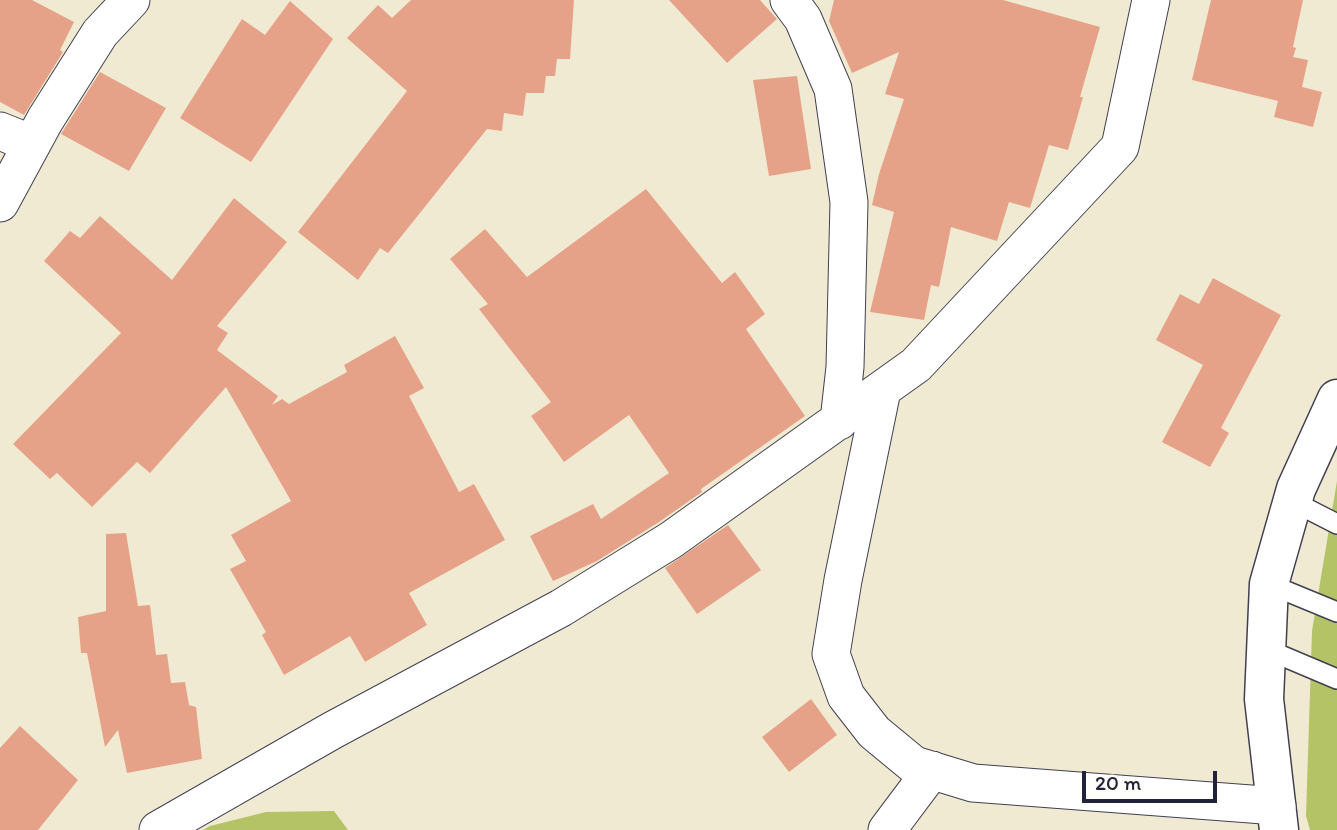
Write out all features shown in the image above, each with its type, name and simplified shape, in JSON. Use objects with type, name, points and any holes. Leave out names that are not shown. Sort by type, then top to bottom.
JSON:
[{"type":"street","points":[[0,203],[16,138],[45,120],[100,33],[131,0]]},
{"type":"street","points":[[789,0],[803,19],[833,89],[849,202],[845,368],[839,421]]},
{"type":"street","points":[[158,830],[333,730],[561,608],[671,541],[916,365],[1120,147],[1151,0]]},
{"type":"street","points":[[882,390],[843,580],[831,654],[846,696],[874,732],[914,765],[973,783],[1278,818],[1264,699],[1269,584],[1296,489],[1337,399]]},
{"type":"street","points":[[887,830],[932,770]]},
{"type":"lane","points":[[1292,501],[1337,524]]},
{"type":"lane","points":[[1269,584],[1337,612]]},
{"type":"lane","points":[[1266,649],[1337,679]]},
{"type":"green space","points":[[1337,481],[1337,830],[1310,830],[1306,816],[1312,631]]},
{"type":"green space","points":[[334,811],[348,830],[203,830],[266,812]]},
{"type":"building","points":[[0,0],[32,0],[74,22],[60,50],[63,52],[24,115],[0,102]]},
{"type":"building","points":[[411,0],[574,0],[570,59],[557,59],[555,76],[546,76],[544,93],[526,93],[523,116],[504,113],[502,131],[487,129],[388,253],[380,248],[358,280],[298,232],[407,91],[347,38],[378,5],[392,18]]},
{"type":"building","points":[[669,0],[760,0],[777,19],[727,63]]},
{"type":"building","points":[[834,0],[1003,0],[1100,27],[1068,150],[1049,145],[1030,208],[1009,202],[997,241],[951,227],[939,287],[931,285],[924,320],[870,312],[894,212],[872,205],[879,174],[904,99],[885,94],[899,52],[852,73],[829,21]]},
{"type":"building","points":[[1211,0],[1303,0],[1293,57],[1308,60],[1302,87],[1322,92],[1313,127],[1274,117],[1278,101],[1192,80]]},
{"type":"building","points":[[290,1],[333,39],[251,162],[180,118],[242,19],[265,35]]},
{"type":"building","points":[[100,72],[166,108],[129,171],[61,134]]},
{"type":"building","points":[[797,76],[811,169],[769,176],[753,80]]},
{"type":"building","points":[[646,189],[722,283],[735,272],[765,314],[746,329],[805,416],[659,522],[597,561],[553,581],[530,536],[593,504],[601,519],[669,473],[629,415],[564,462],[531,416],[551,402],[479,309],[488,304],[450,259],[485,229],[527,277]]},
{"type":"building","points":[[234,198],[287,242],[217,326],[228,333],[217,350],[278,396],[272,405],[282,399],[289,404],[347,372],[344,365],[395,336],[424,388],[409,396],[459,492],[474,484],[505,540],[409,593],[427,625],[365,662],[350,636],[284,675],[262,635],[266,632],[230,569],[246,561],[231,535],[291,501],[226,387],[150,473],[137,462],[92,507],[57,473],[50,479],[13,444],[121,333],[44,261],[70,231],[80,238],[100,216],[172,280]]},
{"type":"building","points":[[1213,278],[1281,315],[1221,428],[1229,433],[1210,467],[1162,442],[1203,365],[1156,340],[1180,294],[1199,304]]},
{"type":"building","points":[[728,525],[761,570],[697,614],[665,568]]},
{"type":"building","points":[[126,533],[138,606],[150,605],[156,655],[167,654],[171,683],[185,682],[189,705],[196,707],[202,759],[127,773],[118,730],[105,747],[87,653],[81,653],[78,617],[106,611],[106,534]]},
{"type":"building","points":[[811,699],[837,735],[789,772],[762,737]]},
{"type":"building","points":[[20,726],[78,780],[38,830],[0,830],[0,748]]}]
